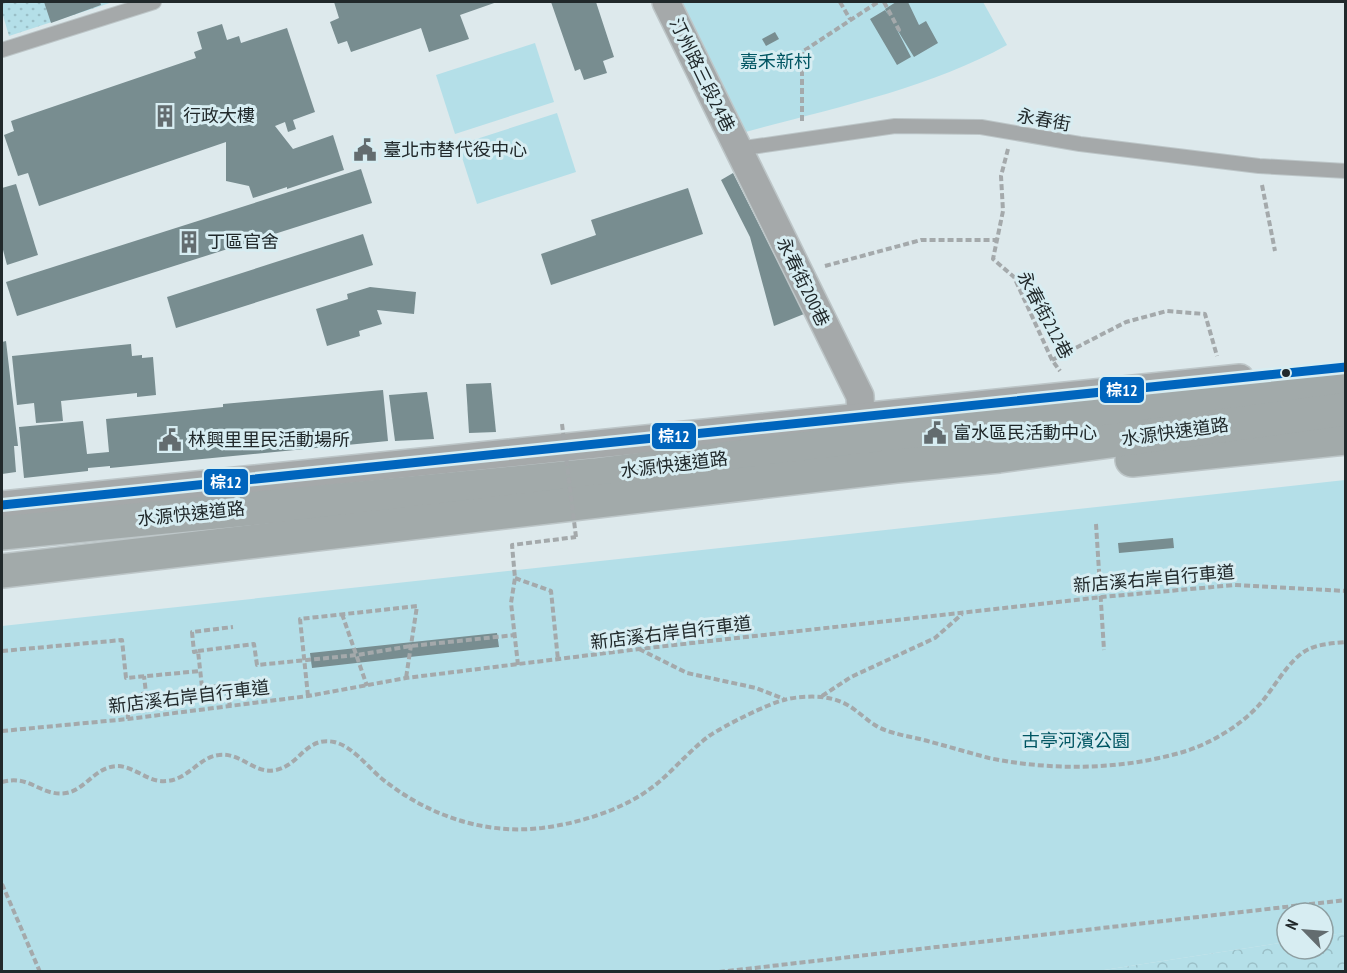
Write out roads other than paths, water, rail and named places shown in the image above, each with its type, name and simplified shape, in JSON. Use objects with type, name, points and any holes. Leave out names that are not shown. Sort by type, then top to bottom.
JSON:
[{"type":"highway","name":"水源快速道路","points":[[2,533],[595,475],[1346,380]]},
{"type":"highway","name":"水源快速道路","points":[[2,571],[884,467],[999,456],[1346,409]]},
{"type":"highway","points":[[999,456],[1122,461],[1346,438]]},
{"type":"street","name":"汀州路三段24巷","points":[[666,2],[738,149]]},
{"type":"street","name":"永春街200巷","points":[[738,149],[860,396],[861,417]]},
{"type":"street","points":[[2,505],[1346,367]]},
{"type":"lane","points":[[2,50],[154,2]]},
{"type":"lane","name":"永春街","points":[[738,149],[895,126],[981,127],[1080,144],[1258,166],[1346,171]]},
{"type":"place","name":"行政大樓","points":[[165,116]]},
{"type":"place","name":"臺北市替代役中心","points":[[365,150]]},
{"type":"place","name":"丁區官舍","points":[[189,242]]},
{"type":"place","name":"富水區民活動中心","points":[[935,433]]},
{"type":"place","name":"林興里里民活動場所","points":[[170,440]]},
{"type":"park label","name":"嘉禾新村","points":[[776,62]]},
{"type":"park label","name":"古亭河濱公園","points":[[1076,741]]}]
